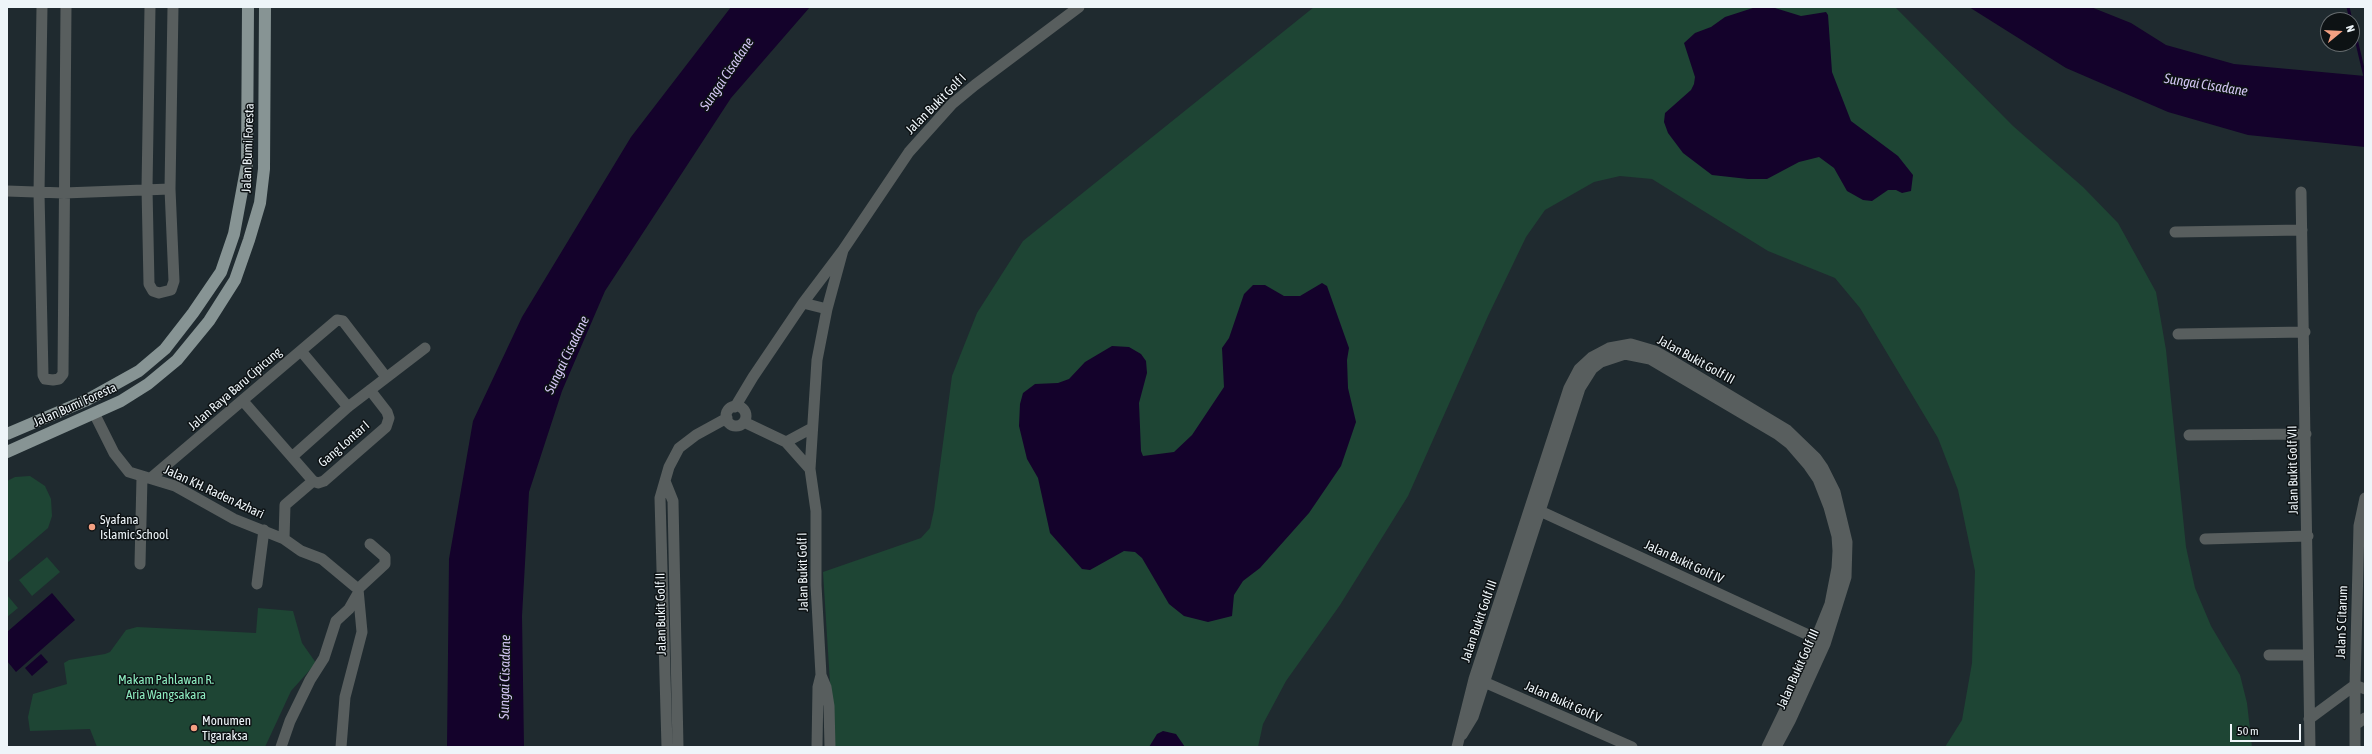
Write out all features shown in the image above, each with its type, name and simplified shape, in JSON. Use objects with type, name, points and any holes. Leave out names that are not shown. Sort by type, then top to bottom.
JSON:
[{"type":"main road","name":"Jalan Bumi Foresta","points":[[7,434],[87,400],[138,371],[165,349],[193,313],[221,272],[234,234],[247,164],[248,7]]},
{"type":"main road","name":"Jalan Bumi Foresta","points":[[7,452],[121,401],[148,384],[177,360],[209,321],[235,280],[260,202],[264,169],[265,7]]},
{"type":"street","points":[[42,7],[39,193],[43,375],[45,379],[53,380],[59,379],[63,374],[66,7]]},
{"type":"street","points":[[150,7],[147,188],[149,284],[153,291],[159,293],[171,290],[174,281],[170,189],[173,7]]},
{"type":"street","name":"Jalan Bukit Golf I","points":[[735,407],[803,303],[843,250],[909,152],[952,104],[1079,7]]},
{"type":"street","points":[[7,191],[64,193],[147,188],[170,189]]},
{"type":"street","name":"Jalan Bukit Golf VII","points":[[2301,192],[2305,332],[2310,747]]},
{"type":"street","points":[[2175,232],[2302,230]]},
{"type":"street","name":"Jalan Bukit Golf I","points":[[817,747],[818,686],[821,675],[816,586],[816,512],[810,469],[812,428],[816,360],[827,309],[843,250]]},
{"type":"street","points":[[803,303],[827,309]]},
{"type":"street","name":"Jalan Raya Baru Cipicung","points":[[147,478],[243,401],[337,320],[342,321],[386,377]]},
{"type":"street","points":[[2178,334],[2305,332]]},
{"type":"street","name":"Jalan Bukit Golf III","points":[[1459,742],[1463,718],[1474,679],[1571,383],[1579,369],[1592,357],[1609,348],[1631,344],[1642,346],[1664,356],[1787,430],[1807,448],[1819,463],[1835,492],[1848,542],[1846,576],[1825,644],[1790,721],[1776,747]]},
{"type":"street","points":[[293,456],[348,407],[424,348]]},
{"type":"street","points":[[301,351],[348,407]]},
{"type":"street","name":"Jalan Bukit Golf III","points":[[1459,742],[1473,717],[1572,410],[1585,379],[1601,362],[1625,354],[1650,360],[1777,434],[1800,455],[1818,479],[1834,524],[1838,551],[1835,584],[1817,639],[1767,747]]},
{"type":"street","name":"Gang Lontar I","points":[[243,401],[293,456],[313,481],[318,483],[324,481],[386,427],[389,418],[387,412],[370,390]]},
{"type":"street","points":[[735,407],[744,410],[746,416],[744,422],[736,426],[730,424],[727,418],[730,409],[735,407]]},
{"type":"street","name":"Jalan KH. Raden Azhari","points":[[94,413],[114,453],[124,468],[147,478],[175,486],[234,519],[284,539],[301,551],[322,559],[356,590]]},
{"type":"street","name":"Jalan Bukit Golf II","points":[[667,747],[660,498],[669,466],[679,448],[696,435],[727,418]]},
{"type":"street","points":[[744,422],[786,442],[810,469]]},
{"type":"street","points":[[786,442],[812,428]]},
{"type":"street","points":[[2189,435],[2306,434]]},
{"type":"street","points":[[140,564],[147,478]]},
{"type":"street","points":[[284,539],[285,505],[313,481]]},
{"type":"street","name":"Jalan Bukit Golf II","points":[[665,481],[673,501],[678,747]]},
{"type":"street","name":"Jalan S Citarum","points":[[2355,747],[2355,725],[2360,687],[2359,526],[2365,498]]},
{"type":"street","name":"Jalan Bukit Golf IV","points":[[1540,511],[1817,639]]},
{"type":"street","points":[[257,584],[264,530]]},
{"type":"street","points":[[2205,539],[2308,536]]},
{"type":"street","points":[[281,747],[290,721],[310,680],[324,658],[336,621],[349,609],[356,590],[382,569],[385,557],[373,546]]},
{"type":"street","points":[[341,747],[345,697],[362,632],[356,590]]},
{"type":"street","points":[[2269,655],[2308,655]]},
{"type":"street","name":"Jalan Bukit Golf I","points":[[821,675],[826,687],[829,706],[830,747]]},
{"type":"street","name":"Jalan Bukit Golf V","points":[[1484,682],[1632,747]]},
{"type":"street","points":[[2309,719],[2360,687]]},
{"type":"street","points":[[2355,725],[2365,718]]},
{"type":"green space","points":[[1314,7],[1895,7],[2013,126],[2083,187],[2118,223],[2156,292],[2166,350],[2186,547],[2195,588],[2211,626],[2240,675],[2247,703],[2252,747],[1945,747],[1962,720],[1972,663],[1975,571],[1958,490],[1938,438],[1860,308],[1835,278],[1768,251],[1652,179],[1620,176],[1594,182],[1545,210],[1526,237],[1488,316],[1408,496],[1340,605],[1286,681],[1263,724],[1258,747],[834,747],[823,572],[921,538],[930,528],[934,510],[952,376],[977,313],[1023,241]]},
{"type":"green space","points":[[30,476],[45,486],[51,499],[52,516],[48,528],[7,563],[7,481],[15,477]]},
{"type":"green space","points":[[47,557],[60,572],[32,596],[19,580]]},
{"type":"green space","points":[[7,595],[18,608],[7,617]]},
{"type":"green space","name":"Makam Pahlawan R. Aria Wangsakara","points":[[258,608],[293,611],[302,643],[316,663],[291,691],[265,747],[97,747],[90,729],[30,731],[28,717],[33,694],[67,684],[64,663],[69,660],[110,652],[126,630],[137,627],[256,633]]},
{"type":"water","name":"Sungai Cisadane","points":[[731,7],[810,7],[731,98],[605,291],[562,391],[529,492],[522,616],[524,747],[447,747],[449,559],[473,421],[522,317],[631,137]]},
{"type":"water","points":[[1756,7],[1775,8],[1801,16],[1826,12],[1828,15],[1832,72],[1851,121],[1898,156],[1913,175],[1911,191],[1902,193],[1896,190],[1888,190],[1872,201],[1863,200],[1847,191],[1834,168],[1819,157],[1799,162],[1767,179],[1748,179],[1712,175],[1683,153],[1668,133],[1664,122],[1665,113],[1691,90],[1694,84],[1695,77],[1684,43],[1695,33],[1711,27],[1725,17]]},
{"type":"water","name":"Sungai Cisadane","points":[[1969,7],[2091,7],[2131,23],[2166,45],[2234,64],[2365,76],[2365,147],[2248,135],[2168,112],[2066,68]]},
{"type":"water","points":[[1322,283],[1327,286],[1349,348],[1347,360],[1348,388],[1356,422],[1341,466],[1309,513],[1260,568],[1243,581],[1234,595],[1232,616],[1208,622],[1184,616],[1169,604],[1142,558],[1135,552],[1124,551],[1090,570],[1082,569],[1050,533],[1038,478],[1027,459],[1019,426],[1020,404],[1023,393],[1035,384],[1058,383],[1069,379],[1085,362],[1112,346],[1129,347],[1141,354],[1146,361],[1147,373],[1139,403],[1141,451],[1143,456],[1174,452],[1192,435],[1224,387],[1222,348],[1229,338],[1244,294],[1253,285],[1265,285],[1284,296],[1300,296]]},
{"type":"water","points":[[52,593],[75,620],[16,672],[7,661],[7,632]]},
{"type":"water","points":[[41,654],[48,662],[32,676],[25,668]]},
{"type":"water","points":[[1163,731],[1176,734],[1185,747],[1149,747],[1157,734]]},
{"type":"waterway","points":[[2348,7],[2349,12]]},
{"type":"waterway","points":[[2359,52],[2365,77]]},
{"type":"place","name":"Syafana Islamic School","points":[[92,527]]},
{"type":"place","name":"Monumen Tigaraksa","points":[[194,728]]}]
